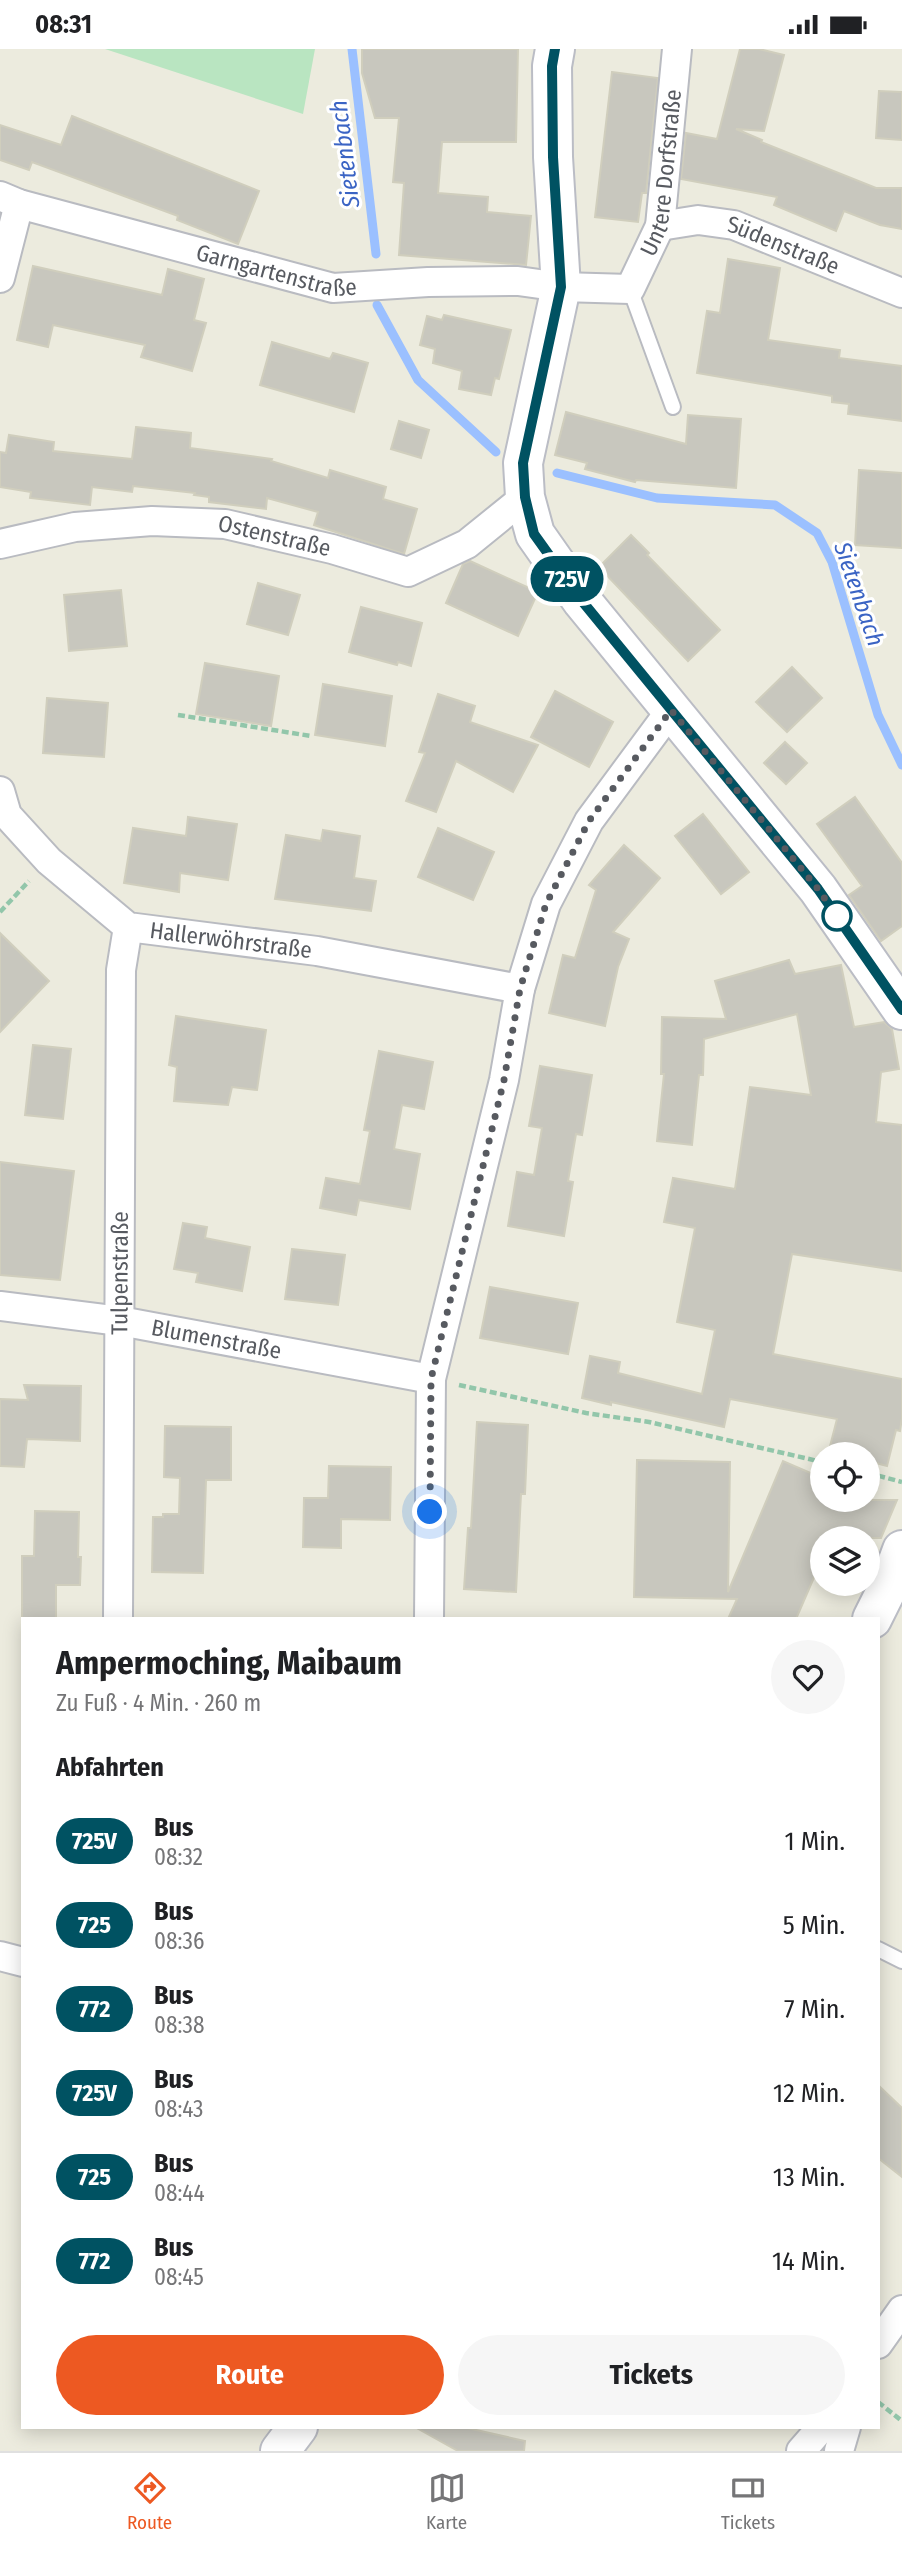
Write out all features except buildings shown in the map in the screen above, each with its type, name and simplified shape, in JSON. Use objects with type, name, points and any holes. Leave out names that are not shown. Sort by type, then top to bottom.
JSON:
[{"type":"main road","points":[[555,49],[552,66],[553,157],[561,287],[523,463],[525,497],[534,534],[582,601],[818,889],[902,1010]]},
{"type":"main road","points":[[873,1617],[902,1550]]},
{"type":"main road","points":[[280,2451],[296,2429]]},
{"type":"street","name":"Untere Dorfstraße","points":[[630,289],[660,226],[677,49]]},
{"type":"street","name":"Garngartenstraße","points":[[9,200],[333,288],[428,282],[519,281],[561,287]]},
{"type":"street","points":[[0,278],[9,200]]},
{"type":"street","name":"Südenstraße","points":[[660,226],[698,220],[734,225],[902,293]]},
{"type":"street","points":[[561,287],[630,289]]},
{"type":"street","name":"Ostenstraße","points":[[0,544],[75,527],[139,522],[225,524],[332,549],[408,572],[467,544],[525,497]]},
{"type":"street","points":[[429,1617],[431,1379],[504,1080],[520,989],[546,904],[589,821],[671,710]]},
{"type":"street","name":"Hallerwöhrstraße","points":[[0,791],[7,815],[49,861],[128,927],[317,951],[520,989]]},
{"type":"street","name":"Tulpenstraße","points":[[118,1617],[121,970],[128,927]]},
{"type":"street","name":"Blumenstraße","points":[[0,1306],[120,1321],[431,1379]]},
{"type":"street","points":[[0,1956],[21,1961]]},
{"type":"street","points":[[880,2341],[902,2310]]},
{"type":"street","points":[[801,2451],[820,2429]]},
{"type":"street","points":[[839,2451],[845,2429]]},
{"type":"lane","points":[[630,289],[673,407]]},
{"type":"lane","points":[[880,1950],[902,1961]]},
{"type":"path","points":[[178,715],[311,737]]},
{"type":"path","points":[[0,912],[49,861]]},
{"type":"path","points":[[431,1379],[586,1412],[649,1422],[810,1459]]},
{"type":"path","points":[[880,1476],[902,1482]]},
{"type":"path","points":[[880,2404],[902,2420]]},
{"type":"green space","points":[[105,49],[315,49],[303,114]]},
{"type":"waterway","name":"Sietenbach","points":[[352,49],[376,254]]},
{"type":"waterway","name":"Sietenbach","points":[[377,305],[418,380],[496,452]]},
{"type":"waterway","name":"Sietenbach","points":[[557,473],[657,498],[775,505],[817,533],[832,562],[878,715],[902,765]]},
{"type":"bus line","name":"725V","points":[[555,49],[552,66],[553,157],[561,287],[523,463],[525,497],[534,534],[582,601],[818,889],[902,1010]]},
{"type":"route","points":[[430,1512],[431,1379],[504,1080],[520,989],[546,904],[589,821],[671,710],[818,889],[837,916]]}]
